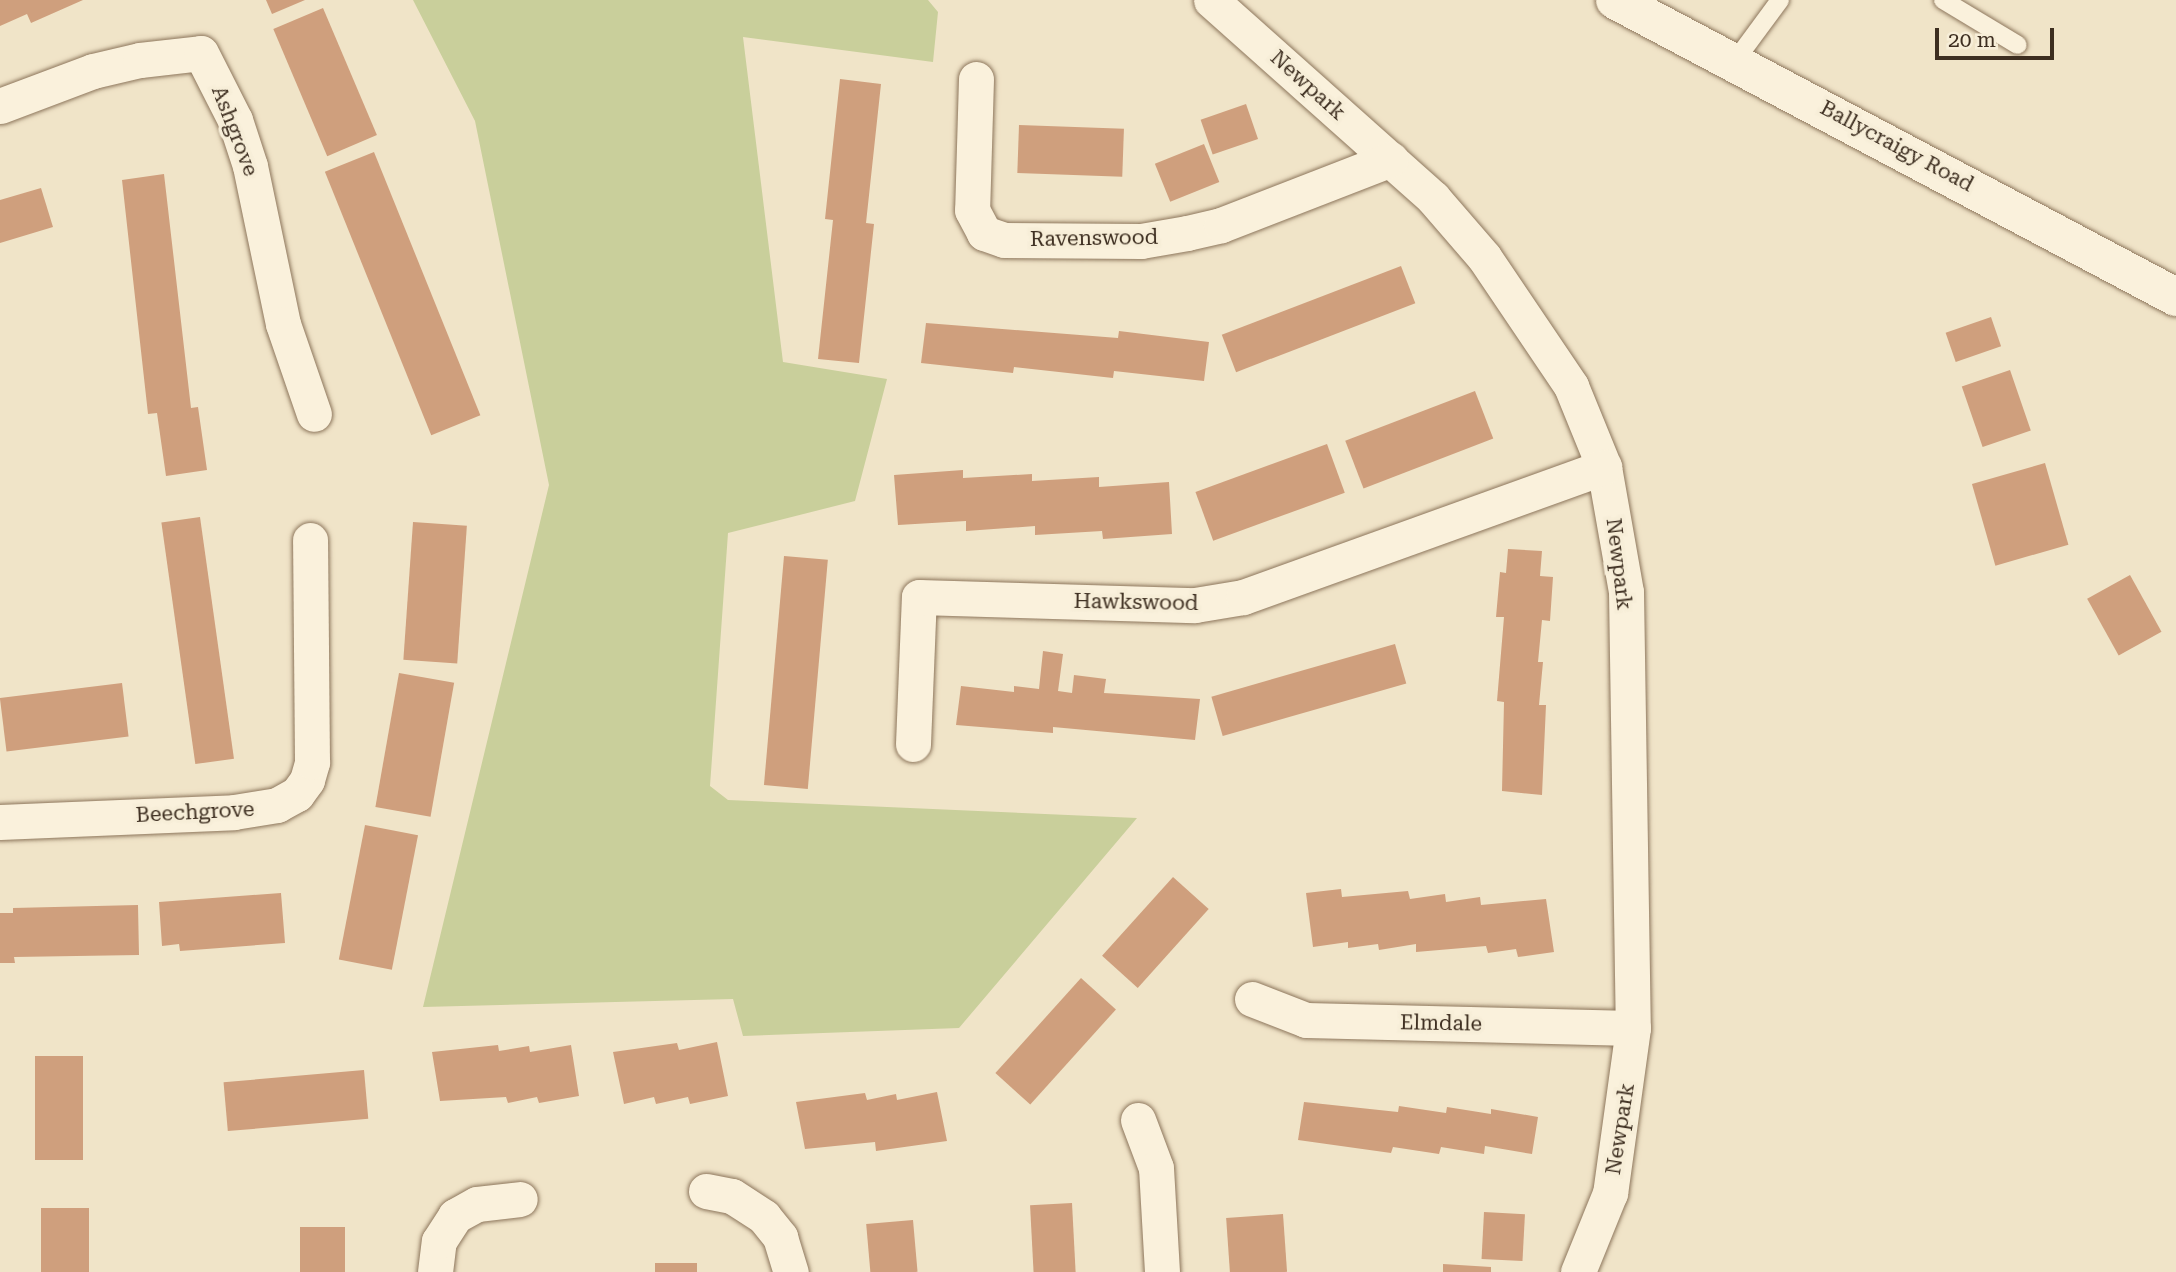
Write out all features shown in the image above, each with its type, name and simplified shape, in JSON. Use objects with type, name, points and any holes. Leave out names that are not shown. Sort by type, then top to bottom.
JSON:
[{"type":"main road","name":"Ballycraigy Road","points":[[1615,0],[1735,61],[2176,297]]},
{"type":"street","name":"Newpark","points":[[1211,0],[1433,198],[1524,311],[1571,386],[1604,467],[1626,592],[1633,1028],[1610,1193],[1578,1272]]},
{"type":"street","name":"Ashgrove","points":[[0,106],[93,71],[140,60],[201,53],[230,110],[250,166],[283,324],[314,414]]},
{"type":"street","name":"Ravenswood","points":[[976,79],[974,219],[985,233],[1004,240],[1141,241],[1187,233],[1221,225],[1391,159]]},
{"type":"street","name":"Hawkswood","points":[[914,744],[919,597],[1195,606],[1243,597],[1604,467]]},
{"type":"street","name":"Beechgrove","points":[[0,822],[257,810],[296,793],[307,780],[312,762],[310,540]]},
{"type":"street","name":"Elmdale","points":[[1252,999],[1306,1020],[1633,1028]]},
{"type":"street","points":[[1138,1120],[1156,1168],[1161,1272]]},
{"type":"street","points":[[706,1191],[732,1196],[764,1217],[780,1237],[791,1272]]},
{"type":"street","points":[[435,1272],[439,1241],[455,1216],[477,1203],[520,1199]]},
{"type":"lane","points":[[1735,61],[1780,0]]},
{"type":"lane","points":[[1943,0],[2018,45]]},
{"type":"green space","points":[[413,0],[928,0],[938,12],[933,62],[743,37],[783,362],[887,379],[855,501],[728,533],[710,786],[728,800],[1137,818],[959,1028],[743,1036],[733,999],[423,1007],[549,485],[475,121]]},
{"type":"building","points":[[0,0],[83,0],[31,23],[27,14],[0,26]]},
{"type":"building","points":[[266,0],[305,0],[272,14]]},
{"type":"building","points":[[323,8],[377,135],[327,156],[273,29]]},
{"type":"building","points":[[840,79],[881,84],[866,223],[874,224],[859,363],[818,359],[833,220],[825,219]]},
{"type":"building","points":[[1246,104],[1258,139],[1213,155],[1201,120]]},
{"type":"building","points":[[1019,125],[1124,129],[1122,177],[1017,173]]},
{"type":"building","points":[[1204,144],[1219,182],[1170,202],[1155,164]]},
{"type":"building","points":[[374,152],[480,415],[431,435],[325,172]]},
{"type":"building","points":[[164,174],[191,408],[198,407],[207,470],[166,476],[157,413],[148,414],[122,180]]},
{"type":"building","points":[[41,188],[53,227],[0,243],[0,200]]},
{"type":"building","points":[[1401,266],[1415,303],[1236,372],[1222,335]]},
{"type":"building","points":[[1991,317],[2001,346],[1956,362],[1946,333]]},
{"type":"building","points":[[926,323],[1118,338],[1119,331],[1209,342],[1204,381],[1114,371],[1113,378],[1014,367],[1013,373],[921,363]]},
{"type":"building","points":[[2010,370],[2031,431],[1983,447],[1962,387]]},
{"type":"building","points":[[1475,391],[1493,439],[1364,488],[1345,441]]},
{"type":"building","points":[[1327,444],[1345,493],[1213,541],[1195,492]]},
{"type":"building","points":[[2045,463],[2068,545],[1995,566],[1972,484]]},
{"type":"building","points":[[963,470],[963,478],[1032,474],[1032,481],[1099,477],[1099,487],[1169,482],[1172,534],[1103,539],[1102,531],[1035,535],[1035,526],[966,531],[966,521],[898,525],[894,475]]},
{"type":"building","points":[[200,517],[234,759],[195,764],[161,522]]},
{"type":"building","points":[[413,522],[467,526],[457,663],[403,660]]},
{"type":"building","points":[[1508,549],[1542,551],[1540,576],[1553,577],[1550,621],[1542,620],[1538,662],[1543,662],[1539,705],[1546,705],[1542,795],[1502,791],[1504,702],[1497,701],[1504,617],[1496,617],[1500,572],[1506,573]]},
{"type":"building","points":[[784,556],[828,560],[808,789],[764,785]]},
{"type":"building","points":[[2130,575],[2162,632],[2119,656],[2087,599]]},
{"type":"building","points":[[1395,644],[1406,683],[1223,736],[1211,697]]},
{"type":"building","points":[[1043,651],[1063,654],[1058,691],[1072,693],[1074,675],[1106,679],[1104,693],[1200,699],[1195,740],[1053,727],[1053,733],[956,725],[961,686],[1014,692],[1014,686],[1039,689]]},
{"type":"building","points":[[399,673],[454,683],[431,817],[375,807]]},
{"type":"building","points":[[122,683],[129,737],[6,752],[0,698]]},
{"type":"building","points":[[365,825],[418,835],[392,970],[339,959]]},
{"type":"building","points":[[1173,877],[1209,909],[1138,988],[1102,956]]},
{"type":"building","points":[[1341,889],[1342,897],[1408,891],[1410,899],[1445,894],[1446,902],[1480,897],[1481,905],[1546,899],[1554,952],[1518,957],[1516,949],[1488,953],[1486,946],[1416,952],[1416,944],[1379,950],[1378,944],[1348,948],[1348,942],[1313,947],[1306,893]]},
{"type":"building","points":[[281,893],[285,943],[180,951],[179,944],[162,946],[159,902]]},
{"type":"building","points":[[138,905],[139,955],[14,957],[15,963],[0,963],[0,913],[13,913],[13,908]]},
{"type":"building","points":[[1081,978],[1116,1009],[1030,1105],[995,1073]]},
{"type":"building","points":[[717,1042],[728,1096],[690,1104],[688,1097],[656,1104],[654,1097],[624,1104],[613,1052],[677,1043],[679,1050]]},
{"type":"building","points":[[498,1045],[499,1051],[529,1046],[530,1052],[571,1045],[579,1096],[539,1103],[537,1097],[508,1103],[506,1097],[440,1101],[432,1052]]},
{"type":"building","points":[[35,1056],[83,1056],[83,1160],[35,1160]]},
{"type":"building","points":[[364,1070],[368,1119],[228,1131],[224,1082]]},
{"type":"building","points":[[937,1092],[947,1141],[876,1151],[875,1142],[805,1149],[796,1102],[865,1093],[867,1100],[896,1094],[897,1100]]},
{"type":"building","points":[[1304,1102],[1398,1112],[1399,1106],[1446,1113],[1447,1107],[1491,1114],[1491,1109],[1538,1117],[1532,1154],[1485,1146],[1484,1154],[1441,1147],[1439,1154],[1393,1147],[1391,1153],[1298,1140]]},
{"type":"building","points":[[1072,1203],[1076,1272],[1034,1272],[1030,1205]]},
{"type":"building","points":[[41,1208],[89,1208],[89,1272],[41,1272]]},
{"type":"building","points":[[1484,1212],[1525,1214],[1522,1261],[1482,1259]]},
{"type":"building","points":[[1283,1214],[1287,1272],[1230,1272],[1226,1218]]},
{"type":"building","points":[[913,1220],[918,1272],[870,1272],[866,1224]]},
{"type":"building","points":[[300,1227],[345,1227],[345,1272],[300,1272]]},
{"type":"building","points":[[655,1263],[697,1263],[697,1272],[655,1272]]},
{"type":"building","points":[[1443,1264],[1491,1267],[1491,1272],[1443,1272]]}]
